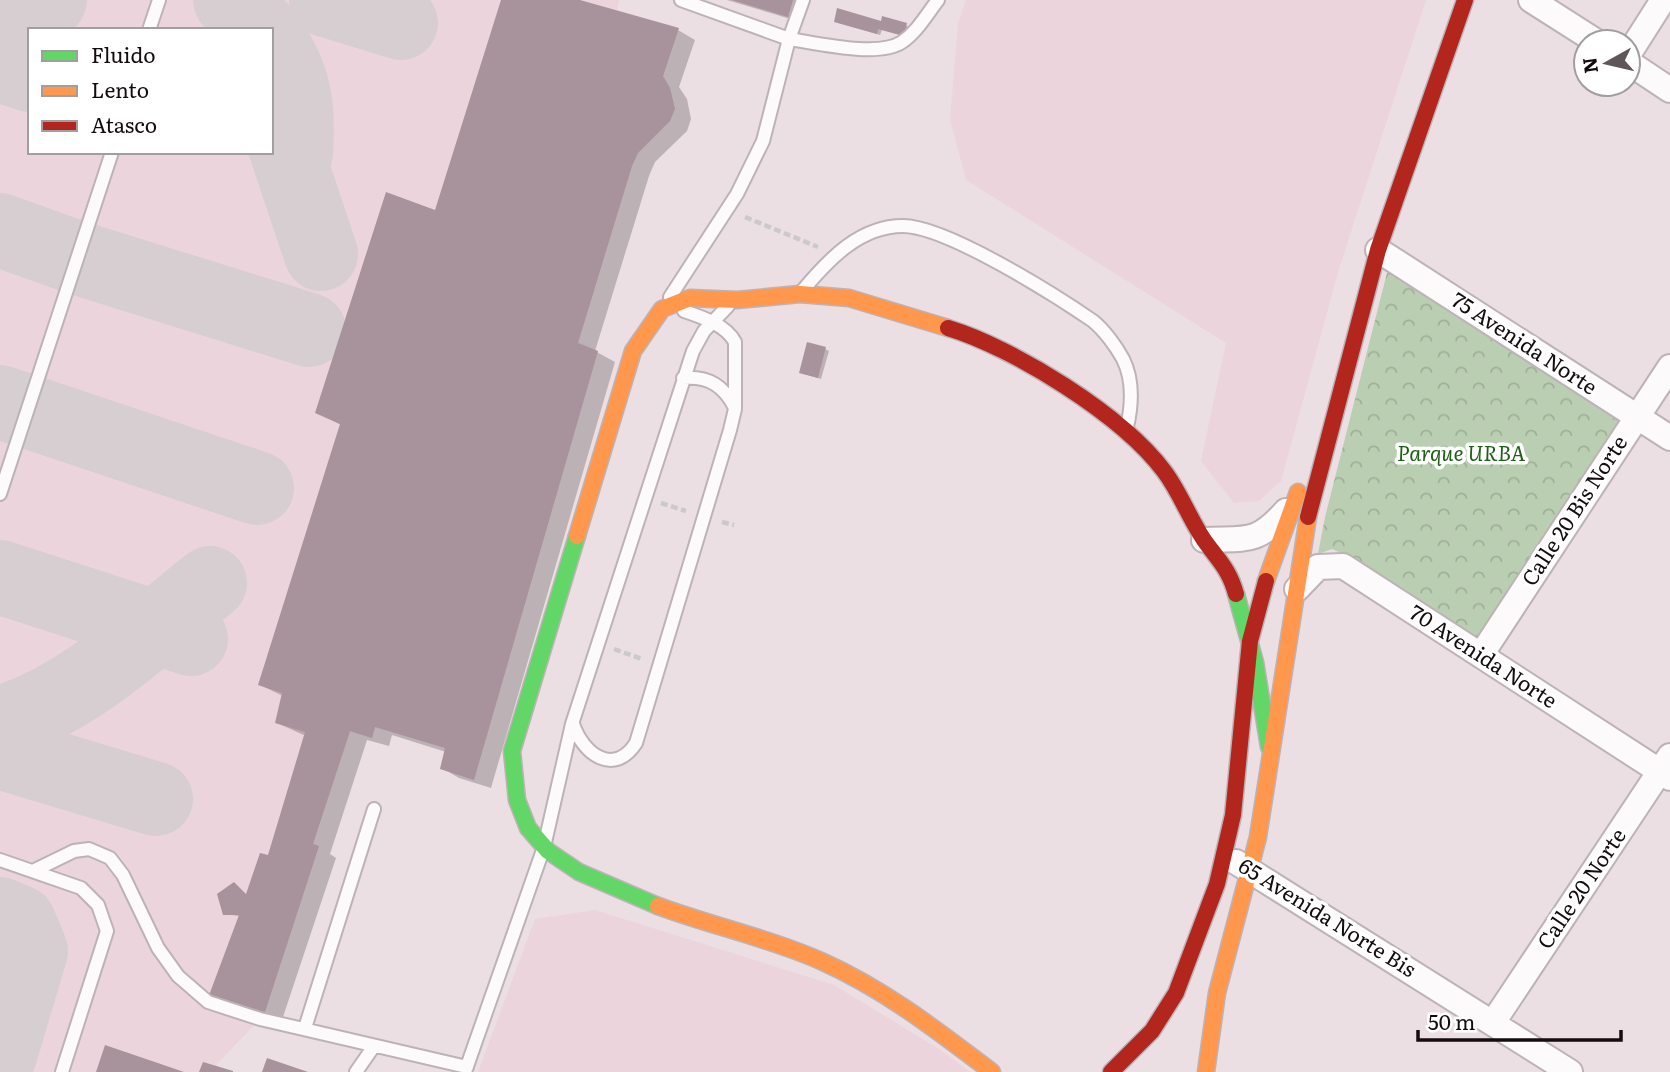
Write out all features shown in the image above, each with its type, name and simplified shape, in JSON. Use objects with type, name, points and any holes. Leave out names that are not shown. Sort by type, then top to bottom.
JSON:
[{"type":"street","points":[[1206,1072],[1215,1004],[1250,869],[1309,509],[1378,250],[1465,0]]},
{"type":"street","points":[[1531,0],[1575,28]]},
{"type":"street","points":[[1642,32],[1662,0]]},
{"type":"street","points":[[1642,71],[1670,90]]},
{"type":"street","name":"75 Avenida Norte","points":[[1378,250],[1670,438]]},
{"type":"street","points":[[992,1072],[857,977],[818,959],[633,898],[580,871],[544,847],[529,829],[519,805],[513,778],[512,751],[633,351],[662,309],[690,298],[737,300],[800,293],[849,299],[961,332],[1017,358],[1097,407],[1127,430],[1164,471],[1204,540],[1230,572],[1250,641],[1269,747]]},
{"type":"street","points":[[1111,1072],[1152,1031],[1176,993],[1224,855],[1233,815],[1250,641],[1270,564],[1346,364]]},
{"type":"street","name":"Calle 20 Bis Norte","points":[[1481,655],[1670,367]]},
{"type":"street","points":[[1204,540],[1245,540],[1261,535],[1294,502]]},
{"type":"street","name":"70 Avenida Norte","points":[[1297,589],[1318,567],[1329,564],[1343,566],[1481,655],[1667,769]]},
{"type":"street","name":"Calle 20 Norte","points":[[1494,1021],[1667,769]]},
{"type":"street","name":"65 Avenida Norte Bis","points":[[1224,855],[1494,1021],[1570,1072]]},
{"type":"lane","points":[[150,28],[159,0]]},
{"type":"lane","points":[[681,0],[789,39],[874,50],[901,43],[917,28],[937,0]]},
{"type":"lane","points":[[662,309],[732,202],[763,141],[789,39],[803,0]]},
{"type":"lane","points":[[0,494],[111,154]]},
{"type":"lane","points":[[800,293],[835,254],[861,237],[902,226],[929,229],[981,254],[1095,323],[1123,359],[1132,407],[1127,430]]},
{"type":"lane","points":[[33,871],[74,851],[89,849],[110,858],[123,874],[158,948],[178,976],[208,1002],[260,1018],[466,1069],[544,847],[572,724],[683,378],[696,343],[712,323],[737,300]]},
{"type":"lane","points":[[572,724],[579,742],[598,756],[620,759],[629,754],[636,743],[735,409],[735,342],[730,333],[677,308],[662,309]]},
{"type":"lane","points":[[683,378],[709,380],[721,387],[735,409]]},
{"type":"lane","points":[[305,1028],[374,809]]},
{"type":"lane","points":[[0,860],[81,888],[98,905],[107,930],[62,1072]]},
{"type":"lane","points":[[356,1072],[374,1046]]},
{"type":"shaded area","points":[[0,0],[619,0],[617,10],[679,28],[663,76],[670,88],[675,109],[670,121],[638,153],[632,166],[578,342],[598,351],[474,780],[440,769],[445,748],[375,727],[372,738],[350,732],[313,843],[319,846],[264,1015],[216,1065],[229,1072],[0,1072]]},
{"type":"shaded area","points":[[966,0],[1426,0],[1339,269],[1281,481],[1259,501],[1234,503],[1201,461],[1226,343],[966,180],[950,119],[958,23]]},
{"type":"shaded area","points":[[595,910],[834,985],[939,1049],[970,1072],[478,1072],[535,919]]},
{"type":"green space","name":"Parque URBA","points":[[1389,265],[1626,420],[1479,641],[1341,553],[1332,549],[1318,554]]},
{"type":"building","points":[[501,0],[580,0],[679,28],[663,76],[670,88],[675,109],[670,121],[638,153],[632,166],[578,343],[598,351],[474,780],[440,769],[445,748],[375,727],[372,738],[350,731],[313,844],[319,846],[264,1015],[208,998],[239,915],[223,915],[217,894],[234,882],[246,894],[260,853],[268,855],[305,732],[275,723],[282,693],[258,685],[340,424],[315,413],[386,192],[435,210]]},
{"type":"building","points":[[732,0],[793,0],[788,17]]},
{"type":"building","points":[[837,8],[881,21],[882,16],[907,23],[904,36],[878,29],[877,34],[834,22]]},
{"type":"building","points":[[807,342],[826,347],[818,378],[799,373]]},
{"type":"building","points":[[105,1045],[184,1072],[96,1072]]},
{"type":"building","points":[[267,1058],[308,1072],[262,1072]]},
{"type":"building","points":[[203,1062],[233,1071],[233,1072],[199,1072]]},
{"type":"taxiway","points":[[28,74],[3,66],[20,29],[50,0]]},
{"type":"taxiway","points":[[230,0],[260,28]]},
{"type":"taxiway","points":[[326,0],[401,23]]},
{"type":"taxiway","points":[[273,46],[286,69],[294,95],[296,153]]},
{"type":"taxiway","points":[[273,111],[321,254]]},
{"type":"taxiway","points":[[0,230],[78,258],[309,330]]},
{"type":"taxiway","points":[[0,402],[257,488]]},
{"type":"taxiway","points":[[0,577],[191,639]]},
{"type":"taxiway","points":[[0,723],[30,712],[85,682],[210,583]]},
{"type":"taxiway","points":[[0,752],[156,799]]},
{"type":"taxiway","points":[[0,914],[19,922],[31,951],[0,1055]]},
{"type":"traffic: fast","points":[[577,536],[512,751],[517,800],[528,828],[548,851],[579,872],[658,906]]},
{"type":"traffic: fast","points":[[1236,594],[1255,662],[1269,747]]},
{"type":"traffic: slow","points":[[577,536],[633,351],[662,309],[690,298],[737,300],[800,294],[849,298],[948,328]]},
{"type":"traffic: slow","points":[[1266,581],[1298,492]]},
{"type":"traffic: slow","points":[[1206,1072],[1217,993],[1258,837],[1308,517]]},
{"type":"traffic: slow","points":[[658,906],[781,946],[844,972],[910,1012],[992,1072]]},
{"type":"traffic: jam","points":[[1308,517],[1378,250],[1465,0]]},
{"type":"traffic: jam","points":[[948,328],[1004,351],[1034,367],[1095,406],[1122,428],[1170,479],[1199,532],[1227,571],[1236,594]]},
{"type":"traffic: jam","points":[[1111,1072],[1152,1031],[1176,993],[1217,884],[1233,815],[1250,641],[1266,581]]}]
